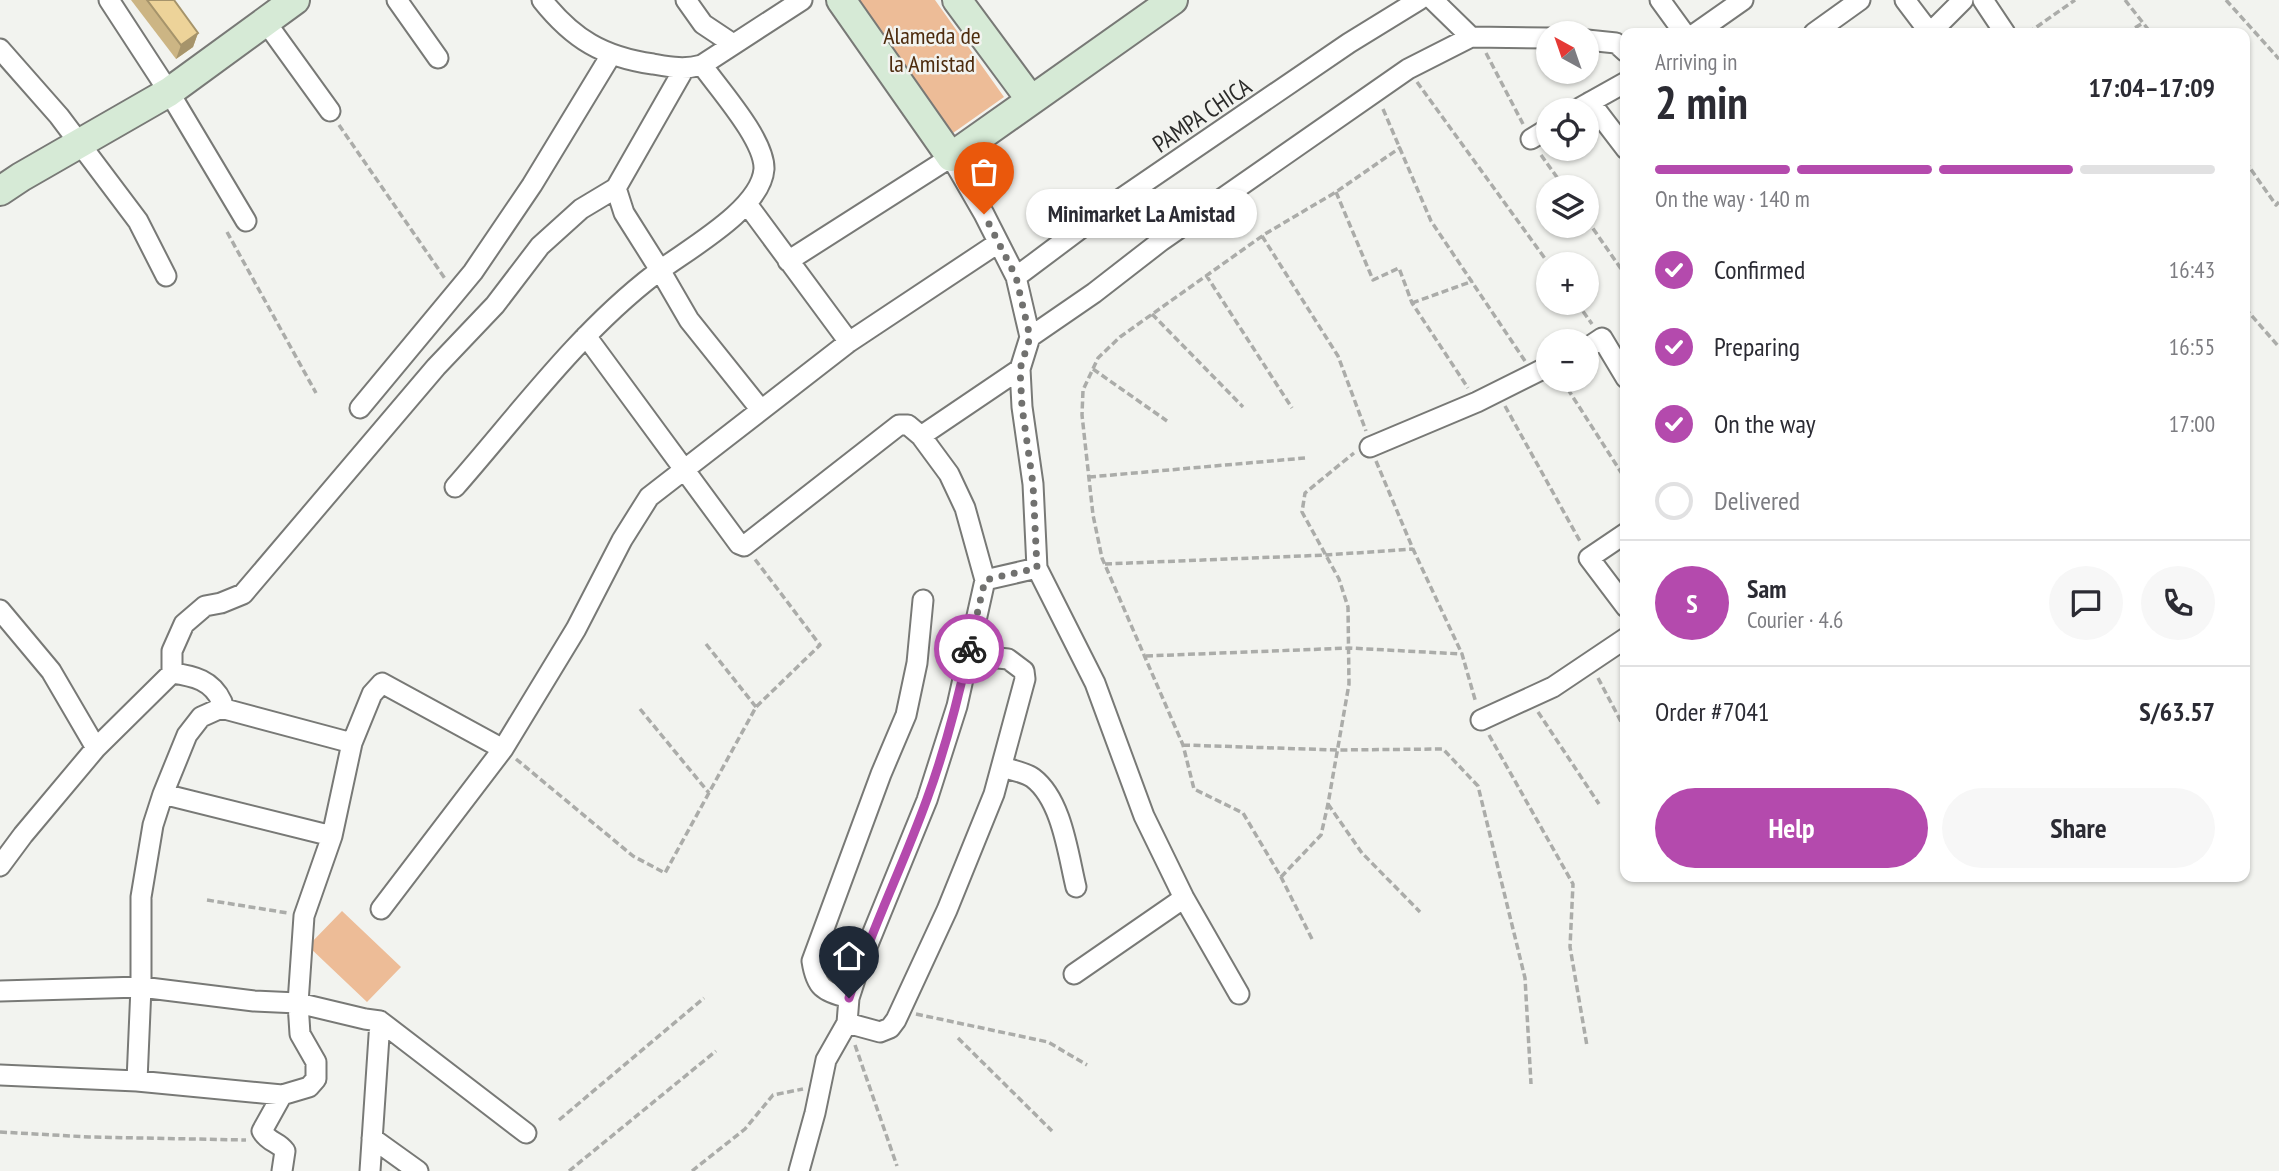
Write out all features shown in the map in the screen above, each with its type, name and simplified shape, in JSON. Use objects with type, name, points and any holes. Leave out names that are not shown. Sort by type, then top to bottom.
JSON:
[{"type":"street","points":[[109,0],[169,92],[246,221]]},
{"type":"street","points":[[0,191],[169,92],[295,0]]},
{"type":"street","points":[[397,0],[438,58]]},
{"type":"street","points":[[455,487],[586,336],[632,291],[730,220],[747,204],[762,177],[761,152],[743,120],[693,67],[628,61],[611,55],[582,40],[542,0]]},
{"type":"street","points":[[687,0],[704,24],[733,44]]},
{"type":"street","points":[[0,866],[96,748],[172,673],[172,651],[184,624],[205,606],[243,594],[436,366],[495,305],[540,246],[581,209],[616,188],[693,67],[802,0]]},
{"type":"street","points":[[841,0],[951,157],[1016,277],[1030,337],[1020,369],[1022,407],[1033,484],[1037,568],[1095,683],[1144,816],[1184,898],[1239,994]]},
{"type":"street","points":[[788,261],[951,157],[1173,0]]},
{"type":"street","name":"PAMPA CHICA","points":[[1016,277],[1116,202],[1349,43],[1419,0]]},
{"type":"street","points":[[1433,0],[1475,38]]},
{"type":"street","points":[[1660,0],[1680,28]]},
{"type":"street","points":[[1703,28],[1743,0]]},
{"type":"street","points":[[1821,28],[1860,0]]},
{"type":"street","points":[[1905,0],[1926,28]]},
{"type":"street","points":[[1935,28],[1963,0]]},
{"type":"street","points":[[1983,0],[2003,28]]},
{"type":"street","points":[[965,3],[1031,100]]},
{"type":"street","points":[[265,21],[330,111]]},
{"type":"street","points":[[1030,337],[1094,293],[1161,241],[1408,69],[1475,38],[1536,38]]},
{"type":"street","points":[[1600,41],[1616,43],[1620,47]]},
{"type":"street","points":[[0,48],[59,117],[138,221],[166,276]]},
{"type":"street","points":[[360,408],[473,272],[532,185],[611,55]]},
{"type":"street","points":[[1597,98],[1620,85]]},
{"type":"street","points":[[1599,122],[1620,143]]},
{"type":"street","points":[[1531,139],[1536,136]]},
{"type":"street","points":[[616,188],[624,213],[689,320],[761,410]]},
{"type":"street","points":[[747,204],[849,342]]},
{"type":"street","points":[[381,909],[503,749],[576,629],[622,540],[649,497],[849,342],[998,243]]},
{"type":"street","points":[[586,336],[739,544],[744,546],[899,425],[908,425],[921,436],[949,474],[965,508],[985,580],[957,706],[927,800],[880,912],[849,998],[847,1023],[826,1060],[799,1171]]},
{"type":"street","points":[[1599,348],[1620,371]]},
{"type":"street","points":[[921,436],[1020,369]]},
{"type":"street","points":[[1369,444],[1477,402],[1536,373]]},
{"type":"street","points":[[1620,537],[1589,558],[1620,599]]},
{"type":"street","points":[[985,580],[1037,568]]},
{"type":"street","points":[[849,998],[830,994],[815,980],[812,961],[881,774],[906,715],[917,663],[923,600]]},
{"type":"street","points":[[0,610],[51,671],[96,748]]},
{"type":"street","points":[[1481,720],[1553,687],[1620,642]]},
{"type":"street","points":[[847,1023],[880,1032],[890,1028],[901,1011],[947,911],[994,794],[1025,679],[1024,671],[1009,659],[968,655]]},
{"type":"street","points":[[172,673],[202,680],[212,686],[222,702],[221,708]]},
{"type":"street","points":[[0,1075],[138,1081],[282,1095],[309,1087],[316,1079],[316,1062],[299,1034],[298,1003],[304,916],[332,836],[352,743],[372,694],[382,683],[503,749]]},
{"type":"street","points":[[138,1081],[141,897],[151,836],[163,794],[187,735],[201,718],[221,708],[352,743]]},
{"type":"street","points":[[1002,766],[1032,777],[1049,796],[1057,813],[1076,887]]},
{"type":"street","points":[[163,794],[332,836]]},
{"type":"street","points":[[1074,974],[1184,898]]},
{"type":"street","points":[[0,991],[141,987],[254,1001],[298,1003],[380,1021],[526,1133]]},
{"type":"street","points":[[370,1171],[380,1021]]},
{"type":"street","points":[[282,1095],[262,1131],[267,1140],[283,1147],[285,1151],[282,1171]]},
{"type":"street","points":[[372,1138],[418,1171]]},
{"type":"path","points":[[2035,28],[2075,0]]},
{"type":"path","points":[[2125,0],[2147,28]]},
{"type":"path","points":[[2226,0],[2279,59]]},
{"type":"path","points":[[2134,28],[2143,23]]},
{"type":"path","points":[[1475,38],[1531,139],[1556,175]]},
{"type":"path","points":[[1408,69],[1540,252]]},
{"type":"path","points":[[1375,91],[1432,221],[1473,281],[1536,363]]},
{"type":"path","points":[[330,111],[455,293]]},
{"type":"path","points":[[1312,939],[1282,877],[1243,813],[1194,789],[1183,745],[1105,564],[1093,515],[1082,415],[1083,390],[1098,358],[1120,337],[1262,236],[1336,192],[1401,147]]},
{"type":"path","points":[[2250,168],[2276,205],[2279,202]]},
{"type":"path","points":[[1336,192],[1373,280],[1399,268],[1412,303],[1477,402]]},
{"type":"path","points":[[227,232],[316,393]]},
{"type":"path","points":[[1262,236],[1338,356],[1369,444],[1462,654],[1481,720],[1573,884],[1570,947],[1587,1046]]},
{"type":"path","points":[[1599,237],[1620,267]]},
{"type":"path","points":[[1206,275],[1292,408]]},
{"type":"path","points":[[1412,303],[1473,281]]},
{"type":"path","points":[[1152,314],[1242,407]]},
{"type":"path","points":[[2250,315],[2279,347]]},
{"type":"path","points":[[1093,369],[1167,421]]},
{"type":"path","points":[[1498,392],[1589,558]]},
{"type":"path","points":[[1570,392],[1620,471]]},
{"type":"path","points":[[1282,877],[1321,835],[1349,684],[1348,607],[1339,579],[1302,512],[1305,493],[1369,444]]},
{"type":"path","points":[[1089,477],[1304,458]]},
{"type":"path","points":[[503,749],[633,856],[665,873],[756,707],[820,645],[744,546]]},
{"type":"path","points":[[1105,564],[1326,555],[1413,548]]},
{"type":"path","points":[[706,644],[756,707]]},
{"type":"path","points":[[1146,656],[1349,648],[1462,654]]},
{"type":"path","points":[[1589,661],[1620,720]]},
{"type":"path","points":[[1529,698],[1598,804]]},
{"type":"path","points":[[640,709],[709,793]]},
{"type":"path","points":[[1183,745],[1337,750],[1443,749],[1478,786],[1525,978],[1531,1084]]},
{"type":"path","points":[[1328,804],[1362,853],[1420,912]]},
{"type":"path","points":[[207,900],[304,916]]},
{"type":"path","points":[[559,1119],[704,998]]},
{"type":"path","points":[[901,1011],[1048,1042],[1087,1065]]},
{"type":"path","points":[[847,1023],[898,1166]]},
{"type":"path","points":[[958,1038],[1052,1131]]},
{"type":"path","points":[[569,1171],[716,1051]]},
{"type":"path","points":[[692,1171],[745,1129],[774,1096],[821,1085]]},
{"type":"path","points":[[0,1132],[89,1137],[267,1140]]},
{"type":"green space","name":"Alameda de la Amistad","points":[[859,0],[935,0],[1004,97],[953,133]]},
{"type":"green space","points":[[342,911],[401,967],[367,1002],[308,946]]},
{"type":"building","points":[[147,0],[174,0],[198,33],[181,45]]},
{"type":"way so far","points":[[969,649],[985,580],[1037,568],[1033,484],[1022,407],[1020,369],[1030,337],[1016,277],[984,214]]},
{"type":"place","name":"Minimarket La Amistad","points":[[984,214]]},
{"type":"route","points":[[849,998],[880,912],[927,800],[957,706],[969,649]]}]
